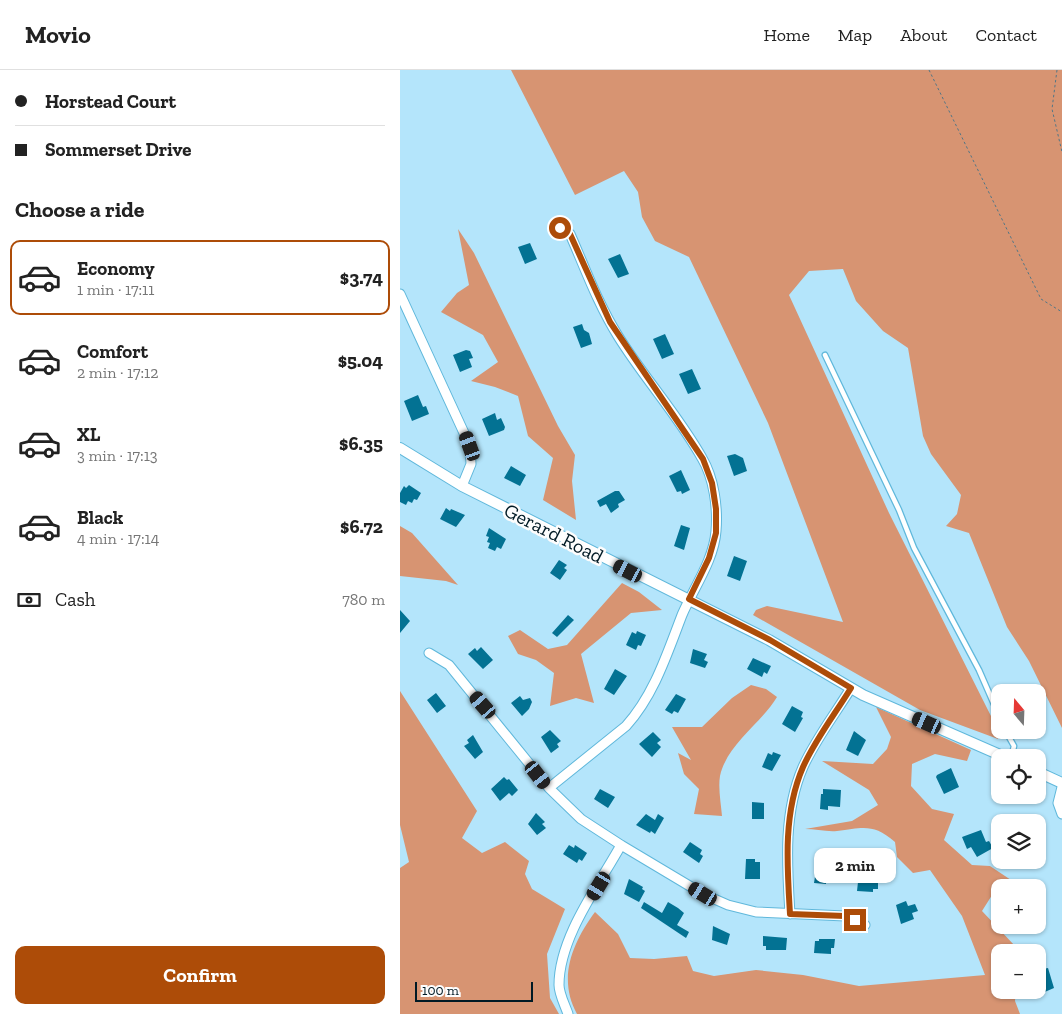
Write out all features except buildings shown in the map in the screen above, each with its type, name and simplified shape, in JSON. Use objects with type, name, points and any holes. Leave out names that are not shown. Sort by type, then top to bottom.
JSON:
[{"type":"street","points":[[549,788],[626,726],[636,714],[653,687],[689,599],[709,558],[716,533],[715,500],[703,459],[618,336],[602,307],[570,234],[560,228]]},
{"type":"street","points":[[400,294],[470,446],[471,464],[462,486]]},
{"type":"street","name":"Gerard Road","points":[[400,448],[462,486],[642,578],[689,599],[770,640],[851,688],[991,751]]},
{"type":"street","points":[[429,652],[449,665],[549,788],[581,819],[622,845],[703,894],[728,905],[756,912],[845,916],[865,925]]},
{"type":"street","points":[[790,914],[787,871],[790,812],[797,784],[804,765],[851,688]]},
{"type":"street","points":[[1046,775],[1062,782]]},
{"type":"street","points":[[1062,787],[1058,803],[1062,814]]},
{"type":"street","points":[[568,1014],[558,987],[561,964],[577,922],[622,845]]},
{"type":"lane","points":[[825,355],[899,510],[914,548],[979,670],[991,697]]},
{"type":"path","points":[[929,70],[1041,299],[1062,312]]},
{"type":"path","points":[[1057,70],[1052,109],[1062,152]]},
{"type":"shaded area","points":[[511,70],[1062,70],[1062,728],[1046,696],[1046,684],[1040,684],[1029,661],[1007,627],[969,533],[946,526],[957,514],[961,495],[931,454],[923,436],[908,348],[883,331],[856,301],[843,269],[809,271],[789,295],[889,513],[991,716],[991,736],[920,710],[753,615],[756,610],[767,606],[843,622],[768,423],[689,257],[655,241],[642,217],[638,192],[624,171],[575,195]]},
{"type":"shaded area","points":[[458,229],[474,253],[558,426],[575,455],[572,481],[576,520],[543,500],[553,458],[528,436],[518,396],[495,387],[471,381],[498,362],[483,335],[441,312],[457,293],[469,285]]},
{"type":"shaded area","points":[[400,526],[412,533],[458,585],[446,581],[400,576]]},
{"type":"shaded area","points":[[622,583],[639,592],[662,610],[631,613],[581,654],[594,703],[576,698],[550,706],[554,673],[536,660],[518,654],[508,636],[520,630],[548,649],[567,645]]},
{"type":"shaded area","points":[[751,685],[766,689],[777,697],[737,744],[724,765],[719,781],[722,816],[694,814],[699,789],[684,774],[678,753],[691,760],[672,727],[702,727],[732,698]]},
{"type":"shaded area","points":[[400,691],[477,811],[462,838],[482,853],[505,842],[529,861],[525,874],[532,889],[565,909],[547,954],[550,998],[559,1014],[400,1014],[400,868],[409,862],[400,825]]},
{"type":"shaded area","points":[[876,707],[971,750],[967,761],[935,754],[912,764],[911,786],[932,809],[954,814],[944,840],[972,865],[990,866],[991,869],[994,869],[1010,879],[991,879],[991,897],[982,911],[991,921],[991,934],[1004,934],[1013,944],[991,944],[991,999],[1015,999],[1020,1014],[577,1014],[571,1001],[568,987],[570,961],[580,936],[595,912],[618,934],[630,958],[654,959],[687,956],[693,971],[714,976],[756,970],[803,975],[859,986],[985,975],[962,916],[930,870],[913,873],[897,857],[895,842],[874,829],[861,828],[833,831],[805,829],[852,821],[878,805],[869,790],[822,761],[873,764],[887,749],[891,737]]},
{"type":"route","points":[[560,228],[570,234],[602,307],[618,336],[703,459],[712,483],[716,509],[716,533],[709,558],[689,599],[770,640],[851,688],[804,765],[797,784],[790,812],[787,871],[790,914],[845,916],[855,920]]}]
